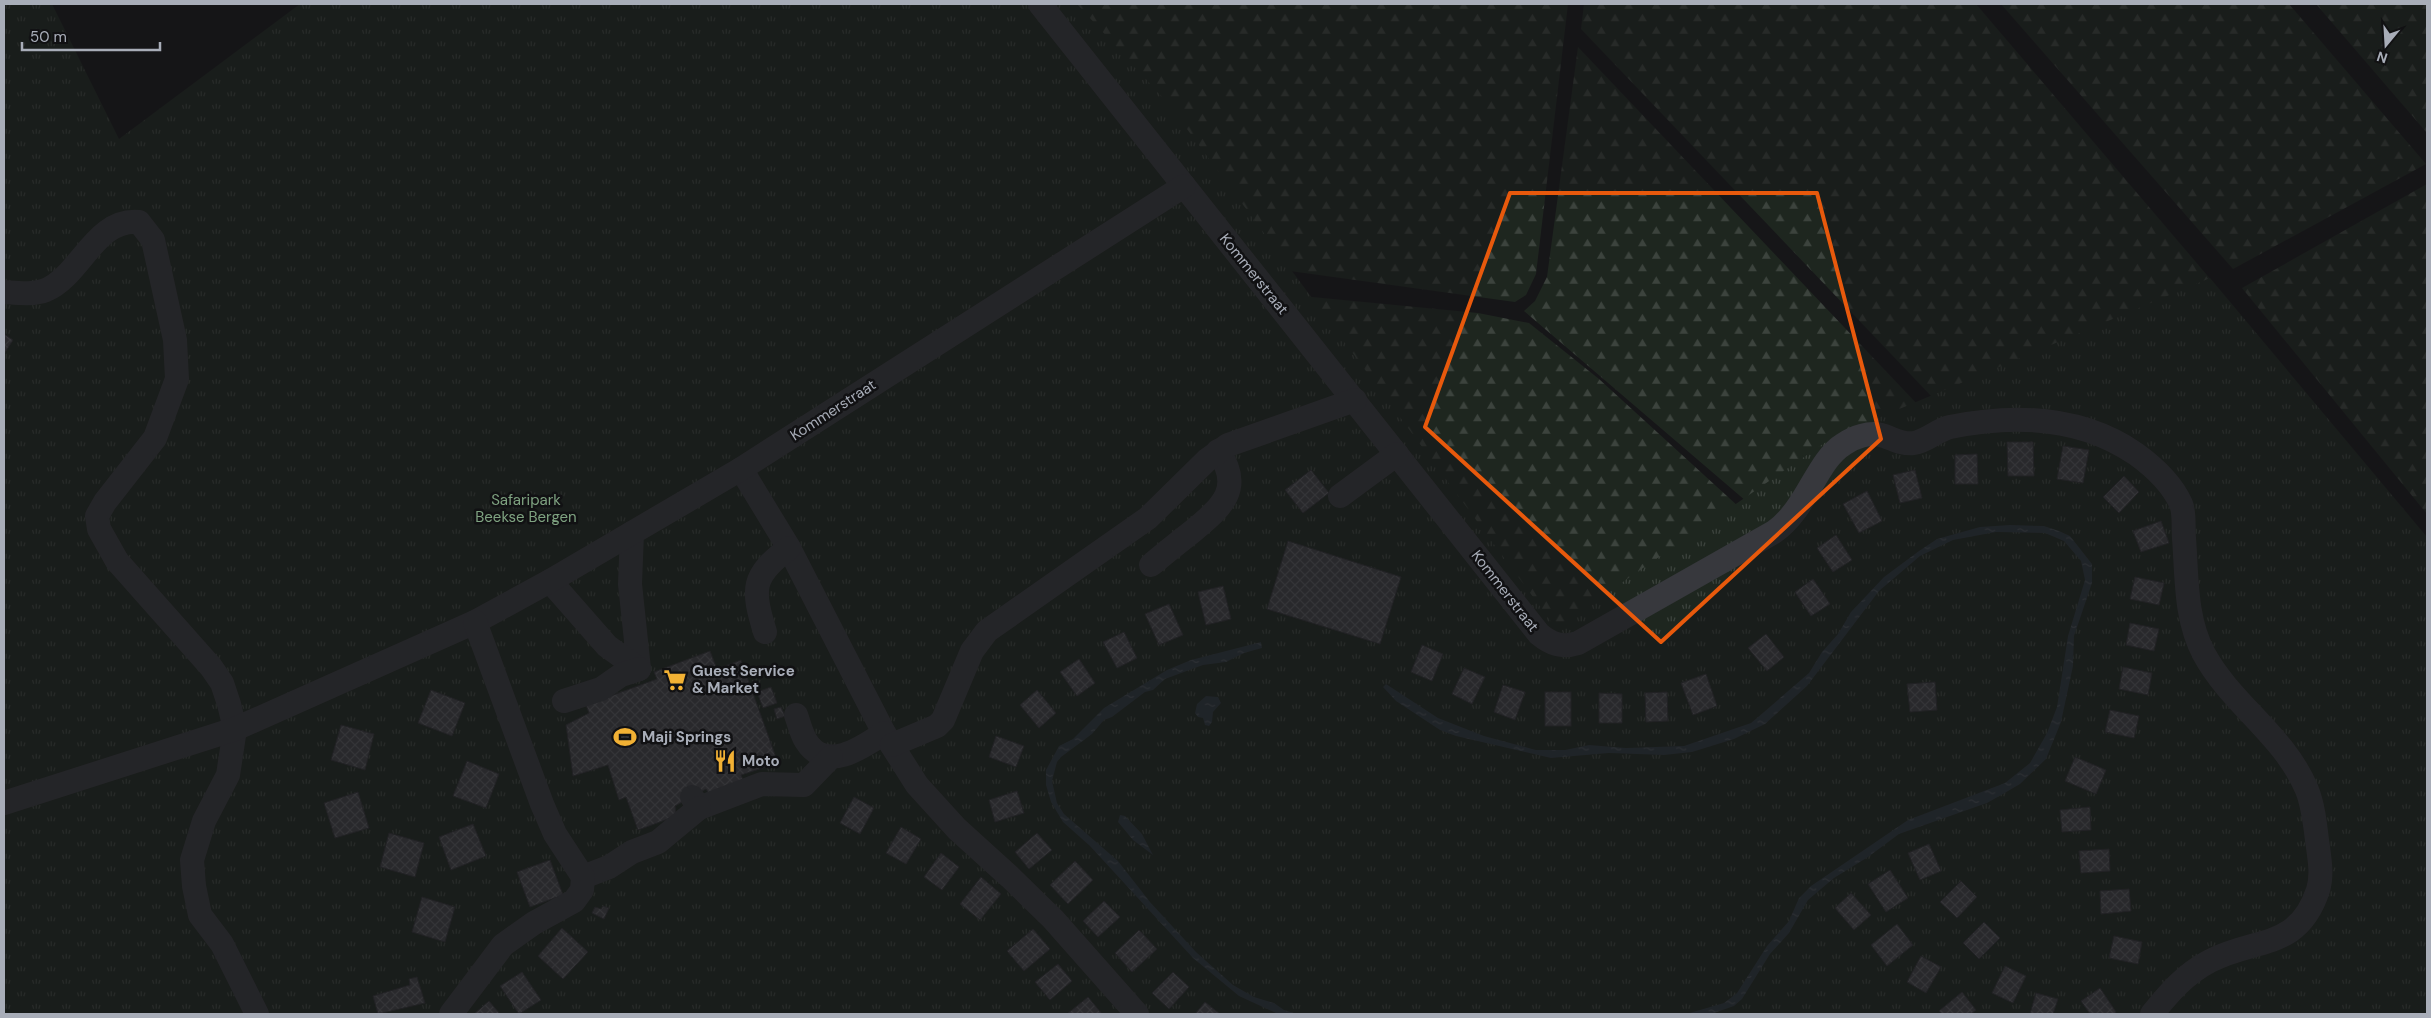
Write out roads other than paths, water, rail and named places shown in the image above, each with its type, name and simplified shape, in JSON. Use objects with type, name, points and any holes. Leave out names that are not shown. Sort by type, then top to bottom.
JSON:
[{"type":"street","name":"Kommerstraat","points":[[1040,4],[1539,634],[1550,644],[1569,646],[1587,639],[1784,525],[1798,509],[1830,456],[1841,445],[1858,436],[1880,434],[1901,443],[1914,443],[1947,428],[1993,421],[2027,419],[2066,423],[2104,435],[2125,447],[2160,474],[2182,506],[2188,605],[2192,626],[2204,655],[2228,687],[2276,741],[2292,763],[2307,790],[2314,815],[2320,870],[2319,887],[2312,905],[2300,923],[2286,934],[2267,943],[2235,950],[2210,961],[2188,975],[2170,991],[2152,1014]]},
{"type":"street","name":"Kommerstraat","points":[[4,803],[235,730],[331,676],[439,628],[476,622],[741,469],[1184,186]]},
{"type":"street","points":[[4,292],[32,293],[46,290],[60,280],[96,240],[113,228],[128,221],[139,222],[153,240],[175,340],[177,379],[155,438],[105,502],[97,516],[98,529],[117,561],[211,667],[222,683],[230,704],[235,730],[228,775],[204,821],[192,860],[192,868],[200,915],[222,944],[257,1014]]},
{"type":"street","points":[[583,877],[609,867],[632,852],[658,842],[696,802],[762,784],[804,785],[831,758],[854,752],[888,739],[937,726],[943,720],[972,651],[987,631],[1148,518],[1207,460],[1218,452],[1240,439],[1355,400]]},
{"type":"street","points":[[1151,565],[1219,510],[1228,494],[1231,483],[1228,465],[1218,452]]},
{"type":"street","points":[[1340,496],[1398,454]]},
{"type":"street","points":[[741,469],[789,548],[888,739],[917,785],[937,809],[1053,920],[1137,1014]]},
{"type":"street","points":[[632,533],[630,592],[639,670]]},
{"type":"street","points":[[765,632],[757,606],[757,582],[769,563],[789,548]]},
{"type":"street","points":[[550,581],[607,646],[639,670]]},
{"type":"street","points":[[451,1014],[503,945],[534,922],[574,901],[582,890],[583,877],[555,834],[542,804],[476,622]]},
{"type":"street","points":[[564,701],[601,689],[622,675],[639,670]]},
{"type":"street","points":[[796,715],[806,740],[814,750],[831,758]]},
{"type":"water","points":[[2010,525],[2044,526],[2070,536],[2092,564],[2092,583],[2074,636],[2073,666],[2061,722],[2046,759],[2020,784],[1987,803],[1899,834],[1868,857],[1834,878],[1808,900],[1789,933],[1770,954],[1742,999],[1734,1006],[1711,1014],[1686,1014],[1724,1003],[1737,993],[1767,946],[1789,921],[1799,898],[1811,886],[1908,820],[2005,783],[2030,763],[2047,733],[2057,707],[2068,636],[2085,580],[2081,561],[2064,541],[2045,533],[1996,532],[1953,540],[1920,556],[1879,591],[1807,686],[1765,724],[1734,739],[1692,752],[1664,755],[1609,753],[1551,758],[1456,736],[1440,730],[1396,701],[1383,687],[1386,684],[1438,718],[1484,736],[1536,750],[1565,750],[1589,745],[1626,748],[1684,746],[1751,723],[1809,673],[1822,652],[1838,634],[1851,612],[1884,577],[1919,551],[1937,539],[1980,527]]},
{"type":"water","points":[[1261,642],[1262,648],[1244,653],[1226,662],[1203,665],[1165,679],[1153,690],[1145,692],[1112,717],[1104,720],[1092,734],[1061,757],[1057,762],[1052,781],[1057,803],[1064,814],[1118,861],[1150,902],[1196,952],[1233,985],[1254,997],[1274,1003],[1284,1010],[1297,1014],[1278,1014],[1239,996],[1193,958],[1090,846],[1063,822],[1051,802],[1046,785],[1046,770],[1059,746],[1073,739],[1104,708],[1167,670],[1191,660]]},
{"type":"water","points":[[1206,696],[1218,697],[1221,703],[1213,712],[1212,722],[1209,726],[1205,725],[1203,718],[1198,717],[1195,713],[1197,704]]},
{"type":"water","points":[[1120,815],[1125,816],[1142,834],[1153,855],[1133,840],[1118,822]]},
{"type":"place","name":"Guest Service & Market","points":[[675,680]]},
{"type":"place","name":"Maji Springs","points":[[625,737]]},
{"type":"place","name":"Moto","points":[[725,761]]},
{"type":"park label","name":"Safaripark Beekse Bergen","points":[[526,508]]}]
